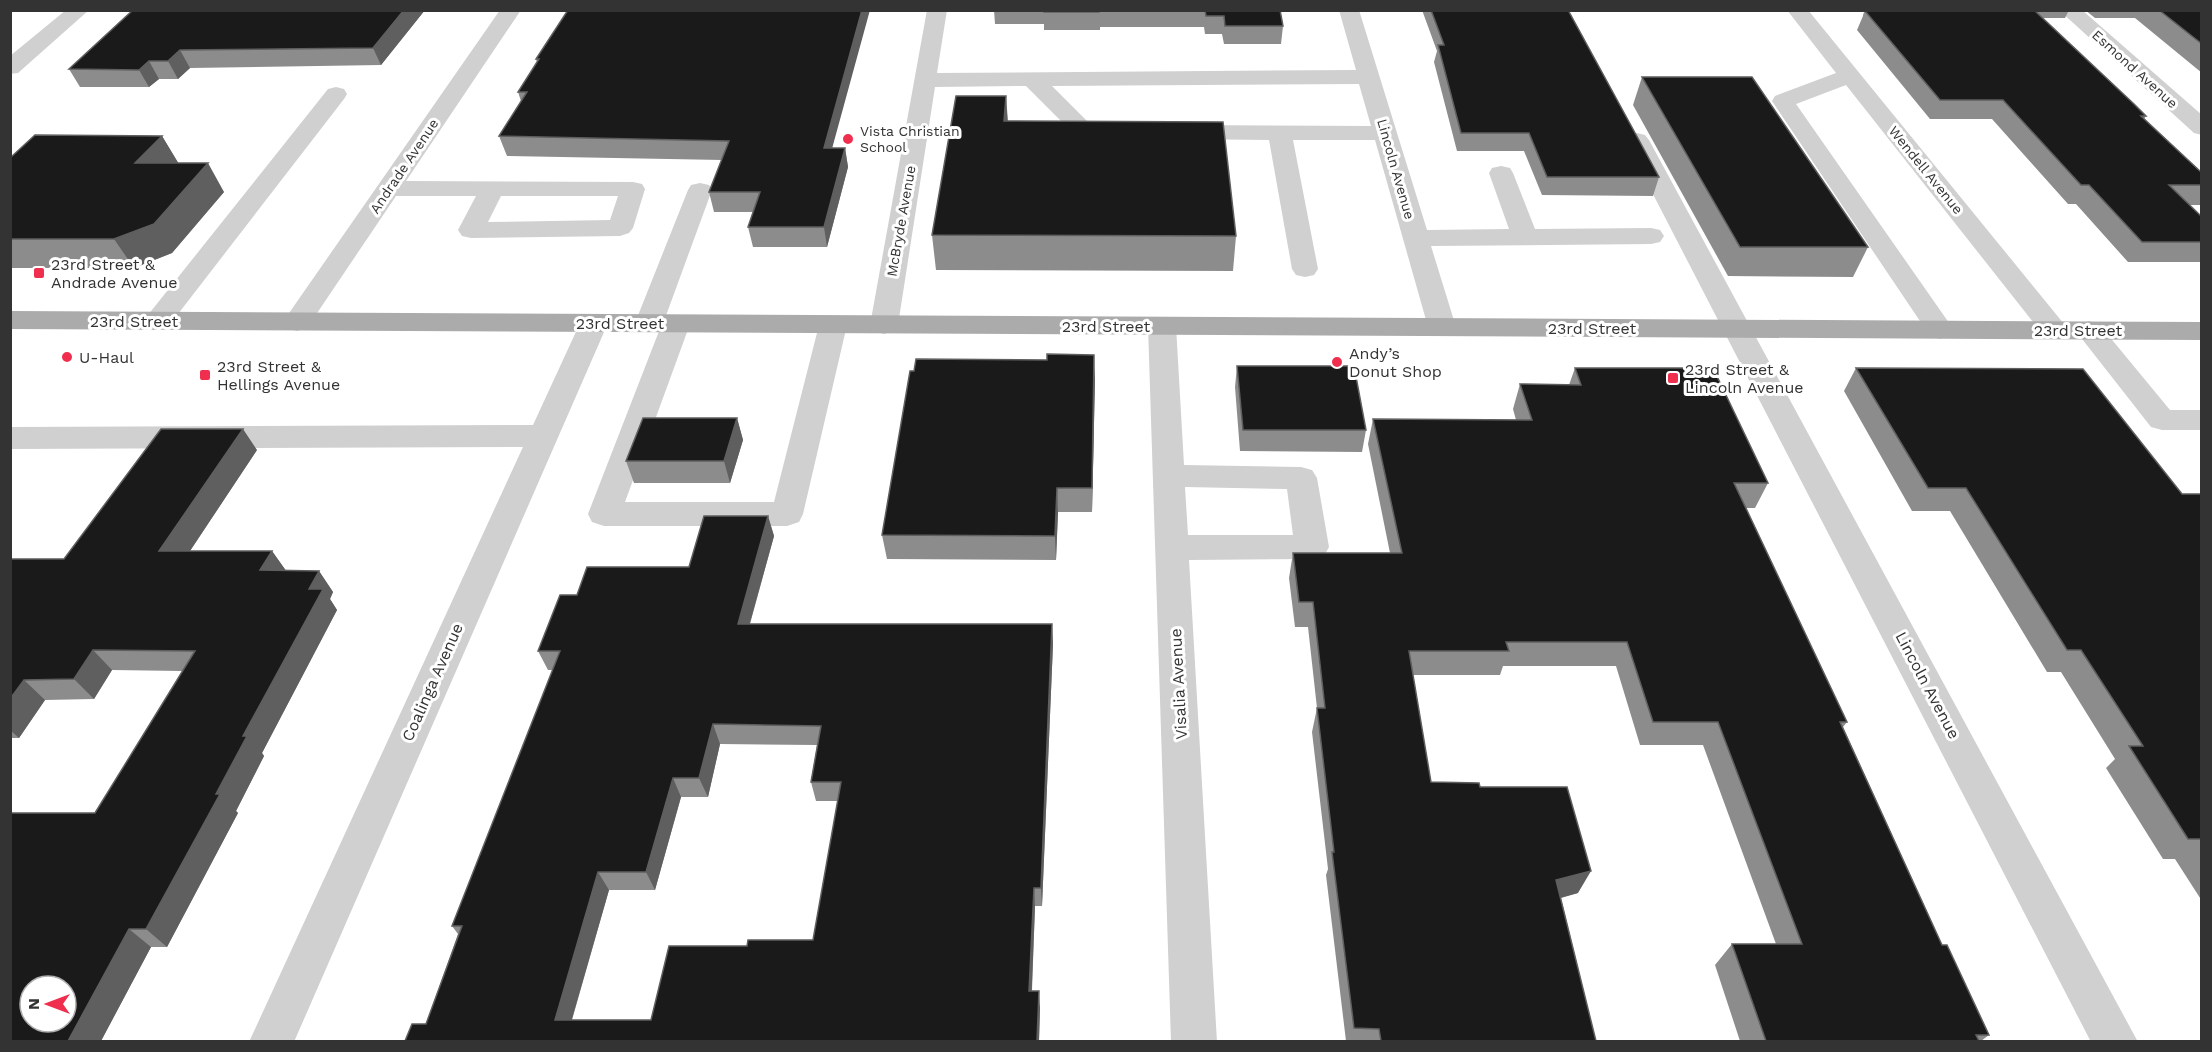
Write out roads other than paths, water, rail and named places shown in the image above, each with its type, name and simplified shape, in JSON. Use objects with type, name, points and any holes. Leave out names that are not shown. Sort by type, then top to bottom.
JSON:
[{"type":"main road","name":"23rd Street","points":[[13,323],[158,321],[2202,331]]},
{"type":"street","points":[[10,68],[78,10]]},
{"type":"street","name":"Andrade Avenue","points":[[297,322],[511,10]]},
{"type":"street","name":"McBryde Avenue","points":[[884,325],[937,10]]},
{"type":"street","name":"Lincoln Avenue","points":[[1349,10],[1442,327]]},
{"type":"street","name":"Wendell Avenue","points":[[1797,10],[2054,330]]},
{"type":"street","name":"Esmond Avenue","points":[[2069,10],[2202,128]]},
{"type":"street","points":[[1850,76],[1783,101],[1940,330]]},
{"type":"street","points":[[925,80],[1369,77]]},
{"type":"street","points":[[1033,80],[1084,131],[1385,133]]},
{"type":"street","points":[[158,321],[336,94]]},
{"type":"street","name":"Lincoln Avenue","points":[[1628,123],[1740,329],[2116,1041]]},
{"type":"street","points":[[1280,132],[1305,269]]},
{"type":"street","points":[[1501,174],[1525,237]]},
{"type":"street","points":[[390,188],[492,188],[633,189],[620,228],[471,230],[492,188]]},
{"type":"street","points":[[700,190],[663,324],[604,513],[787,514],[834,325]]},
{"type":"street","points":[[1416,238],[1651,236]]},
{"type":"street","name":"Coalinga Avenue","points":[[271,1041],[594,323]]},
{"type":"street","name":"Visalia Avenue","points":[[1162,326],[1194,1041]]},
{"type":"street","points":[[2089,330],[2162,420],[2202,420]]},
{"type":"street","points":[[10,438],[543,435]]},
{"type":"street","points":[[1168,476],[1301,478],[1312,547],[1172,548]]},
{"type":"place","name":"Vista Christian School","points":[[848,139]]},
{"type":"place","name":"23rd Street & Andrade Avenue","points":[[39,273]]},
{"type":"place","name":"U-Haul","points":[[67,357]]},
{"type":"place","name":"Andy’s Donut Shop","points":[[1337,362]]},
{"type":"place","name":"23rd Street & Hellings Avenue","points":[[205,375]]},
{"type":"place","name":"23rd Street & Lincoln Avenue","points":[[1673,378]]}]
